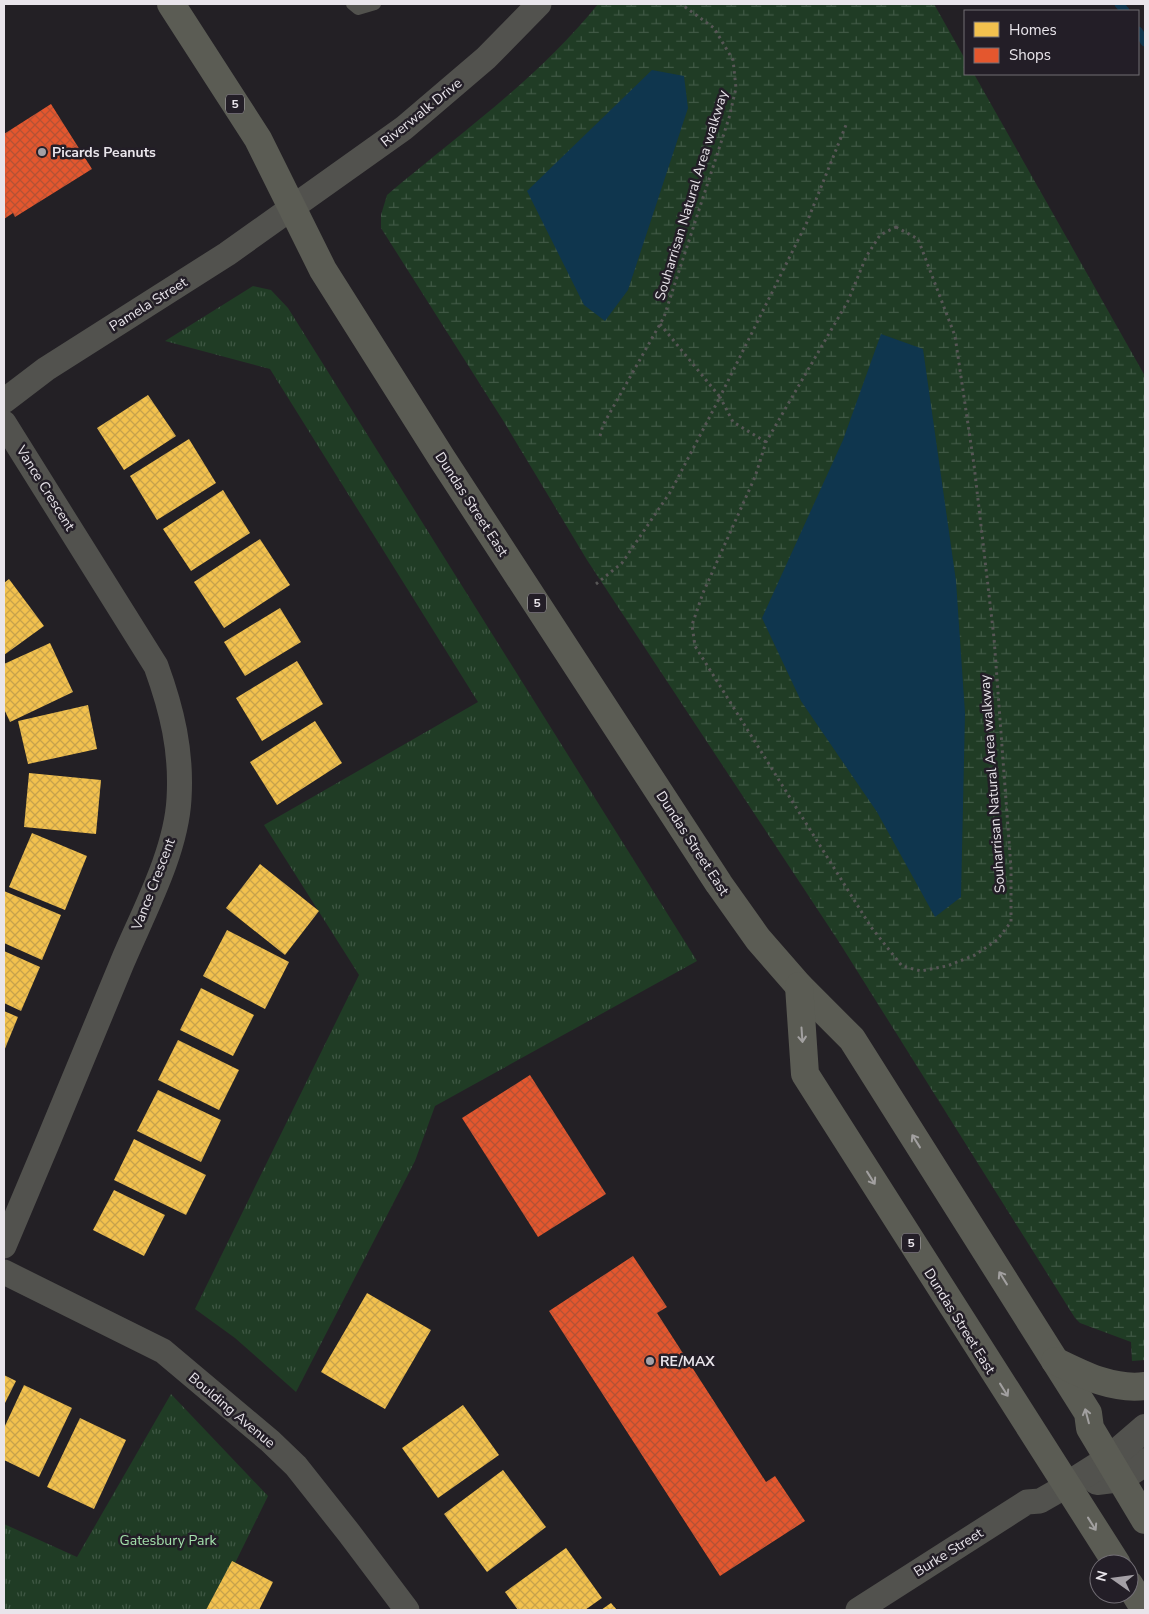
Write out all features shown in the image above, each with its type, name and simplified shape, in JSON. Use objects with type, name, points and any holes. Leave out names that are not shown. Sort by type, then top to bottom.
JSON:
[{"type":"main road","name":"Dundas Street East","points":[[172,4],[258,139],[323,270],[441,457],[719,884],[758,940],[799,986],[852,1039],[1088,1413],[1090,1428],[1145,1520]]},
{"type":"main road","name":"Dundas Street East","points":[[799,986],[805,1074],[1035,1439],[1044,1447],[1111,1554]]},
{"type":"main road","points":[[1054,1361],[1100,1382],[1130,1388],[1145,1386]]},
{"type":"street","name":"Riverwalk Drive","points":[[292,208],[404,128],[486,58],[539,4]]},
{"type":"street","name":"Pamela Street","points":[[4,401],[46,369],[217,261],[292,208]]},
{"type":"street","name":"Vance Crescent","points":[[4,423],[156,666],[170,705],[180,764],[179,800],[162,868],[4,1246]]},
{"type":"street","name":"Boulding Avenue","points":[[4,1272],[163,1351],[263,1435],[296,1466],[350,1533],[407,1610]]},
{"type":"street","points":[[1115,1469],[1145,1428]]},
{"type":"street","points":[[1068,1484],[1115,1469],[1145,1462]]},
{"type":"street","name":"Burke Street","points":[[867,1608],[1027,1502],[1040,1501],[1068,1484]]},
{"type":"lane","points":[[352,4],[358,9],[375,4]]},
{"type":"path","name":"Souharrisan Natural Area walkway","points":[[600,436],[604,425],[660,324],[726,127],[736,88],[732,60],[714,28],[681,4]]},
{"type":"path","points":[[596,584],[622,563],[671,491],[807,222],[846,125]]},
{"type":"path","name":"Souharrisan Natural Area walkway","points":[[896,227],[918,239],[956,336],[974,466],[994,638],[1011,868],[1010,922],[997,940],[975,955],[947,966],[922,970],[902,966],[889,951],[871,927],[695,646],[692,626],[703,593],[754,477],[766,442],[848,301],[866,257],[880,235],[896,227]]},
{"type":"path","points":[[660,324],[720,397],[733,422],[766,442]]},
{"type":"green space","points":[[598,4],[934,4],[964,57],[964,75],[975,75],[1145,376],[1145,1360],[1132,1361],[1131,1342],[1080,1323],[1075,1318],[839,942],[587,560],[504,422],[381,228],[381,215],[387,195],[524,81],[575,31]]},
{"type":"green space","points":[[253,286],[271,290],[288,308],[697,961],[435,1106],[415,1161],[296,1392],[235,1338],[195,1309],[359,975],[264,825],[478,702],[270,369],[165,341]]},
{"type":"green space","name":"Gatesbury Park","points":[[171,1394],[268,1496],[212,1610],[4,1610],[4,1524],[77,1557]]},
{"type":"water","points":[[652,70],[684,76],[688,108],[628,290],[605,321],[584,305],[527,191]]},
{"type":"water","points":[[881,334],[923,349],[956,581],[965,713],[961,897],[935,917],[877,812],[801,701],[762,618],[843,440]]},
{"type":"building: Homes","points":[[148,395],[176,436],[124,470],[97,428]]},
{"type":"building: Homes","points":[[189,439],[216,483],[157,520],[130,476]]},
{"type":"building: Homes","points":[[223,490],[250,533],[191,571],[163,529]]},
{"type":"building: Homes","points":[[260,539],[290,585],[224,628],[194,582]]},
{"type":"building: Homes","points":[[9,579],[44,626],[4,655],[4,583]]},
{"type":"building: Homes","points":[[280,608],[301,642],[245,676],[224,642]]},
{"type":"building: Homes","points":[[50,643],[73,692],[10,722],[4,709],[4,664]]},
{"type":"building: Homes","points":[[297,661],[323,704],[262,741],[236,698]]},
{"type":"building: Homes","points":[[88,705],[97,749],[28,764],[18,721]]},
{"type":"building: Homes","points":[[315,721],[342,763],[277,805],[250,762]]},
{"type":"building: Homes","points":[[29,773],[101,780],[96,834],[24,827]]},
{"type":"building: Homes","points":[[32,833],[87,856],[65,910],[9,887]]},
{"type":"building: Homes","points":[[260,864],[319,911],[285,955],[226,908]]},
{"type":"building: Homes","points":[[4,891],[61,915],[42,960],[4,943]]},
{"type":"building: Homes","points":[[227,930],[289,962],[265,1009],[203,976]]},
{"type":"building: Homes","points":[[4,951],[40,967],[21,1011],[4,1003]]},
{"type":"building: Homes","points":[[201,988],[254,1015],[233,1056],[180,1030]]},
{"type":"building: Homes","points":[[4,1011],[18,1017],[4,1051]]},
{"type":"building: Homes","points":[[178,1040],[239,1070],[219,1110],[158,1080]]},
{"type":"building: Homes","points":[[158,1090],[221,1120],[201,1162],[137,1131]]},
{"type":"building: Homes","points":[[134,1139],[206,1175],[186,1215],[114,1180]]},
{"type":"building: Homes","points":[[114,1190],[165,1215],[144,1256],[93,1230]]},
{"type":"building: Homes","points":[[367,1293],[431,1330],[385,1409],[321,1372]]},
{"type":"building: Homes","points":[[4,1375],[16,1381],[4,1405]]},
{"type":"building: Homes","points":[[24,1385],[72,1408],[39,1477],[4,1460],[4,1428]]},
{"type":"building: Homes","points":[[463,1405],[499,1455],[438,1498],[402,1448]]},
{"type":"building: Homes","points":[[80,1418],[126,1440],[94,1509],[47,1487]]},
{"type":"building: Homes","points":[[503,1470],[546,1527],[487,1572],[444,1514]]},
{"type":"building: Homes","points":[[566,1548],[602,1598],[585,1610],[518,1610],[505,1592]]},
{"type":"building: Homes","points":[[232,1561],[273,1582],[259,1610],[206,1610]]},
{"type":"building: Homes","points":[[611,1603],[617,1610],[601,1610]]},
{"type":"building: Shops","name":"Picards Peanuts","points":[[51,104],[92,169],[15,217],[13,213],[4,219],[4,134]]},
{"type":"building: Shops","points":[[530,1075],[606,1194],[538,1237],[462,1118]]},
{"type":"building: Shops","points":[[633,1256],[667,1307],[657,1313],[766,1482],[775,1476],[805,1521],[720,1576],[549,1311]]},
{"type":"waterway","points":[[1119,4],[1124,10]]},
{"type":"waterway","points":[[1139,33],[1145,42]]},
{"type":"place","name":"Picards Peanuts","points":[[42,152]]},
{"type":"place","name":"RE/MAX","points":[[650,1361]]}]
